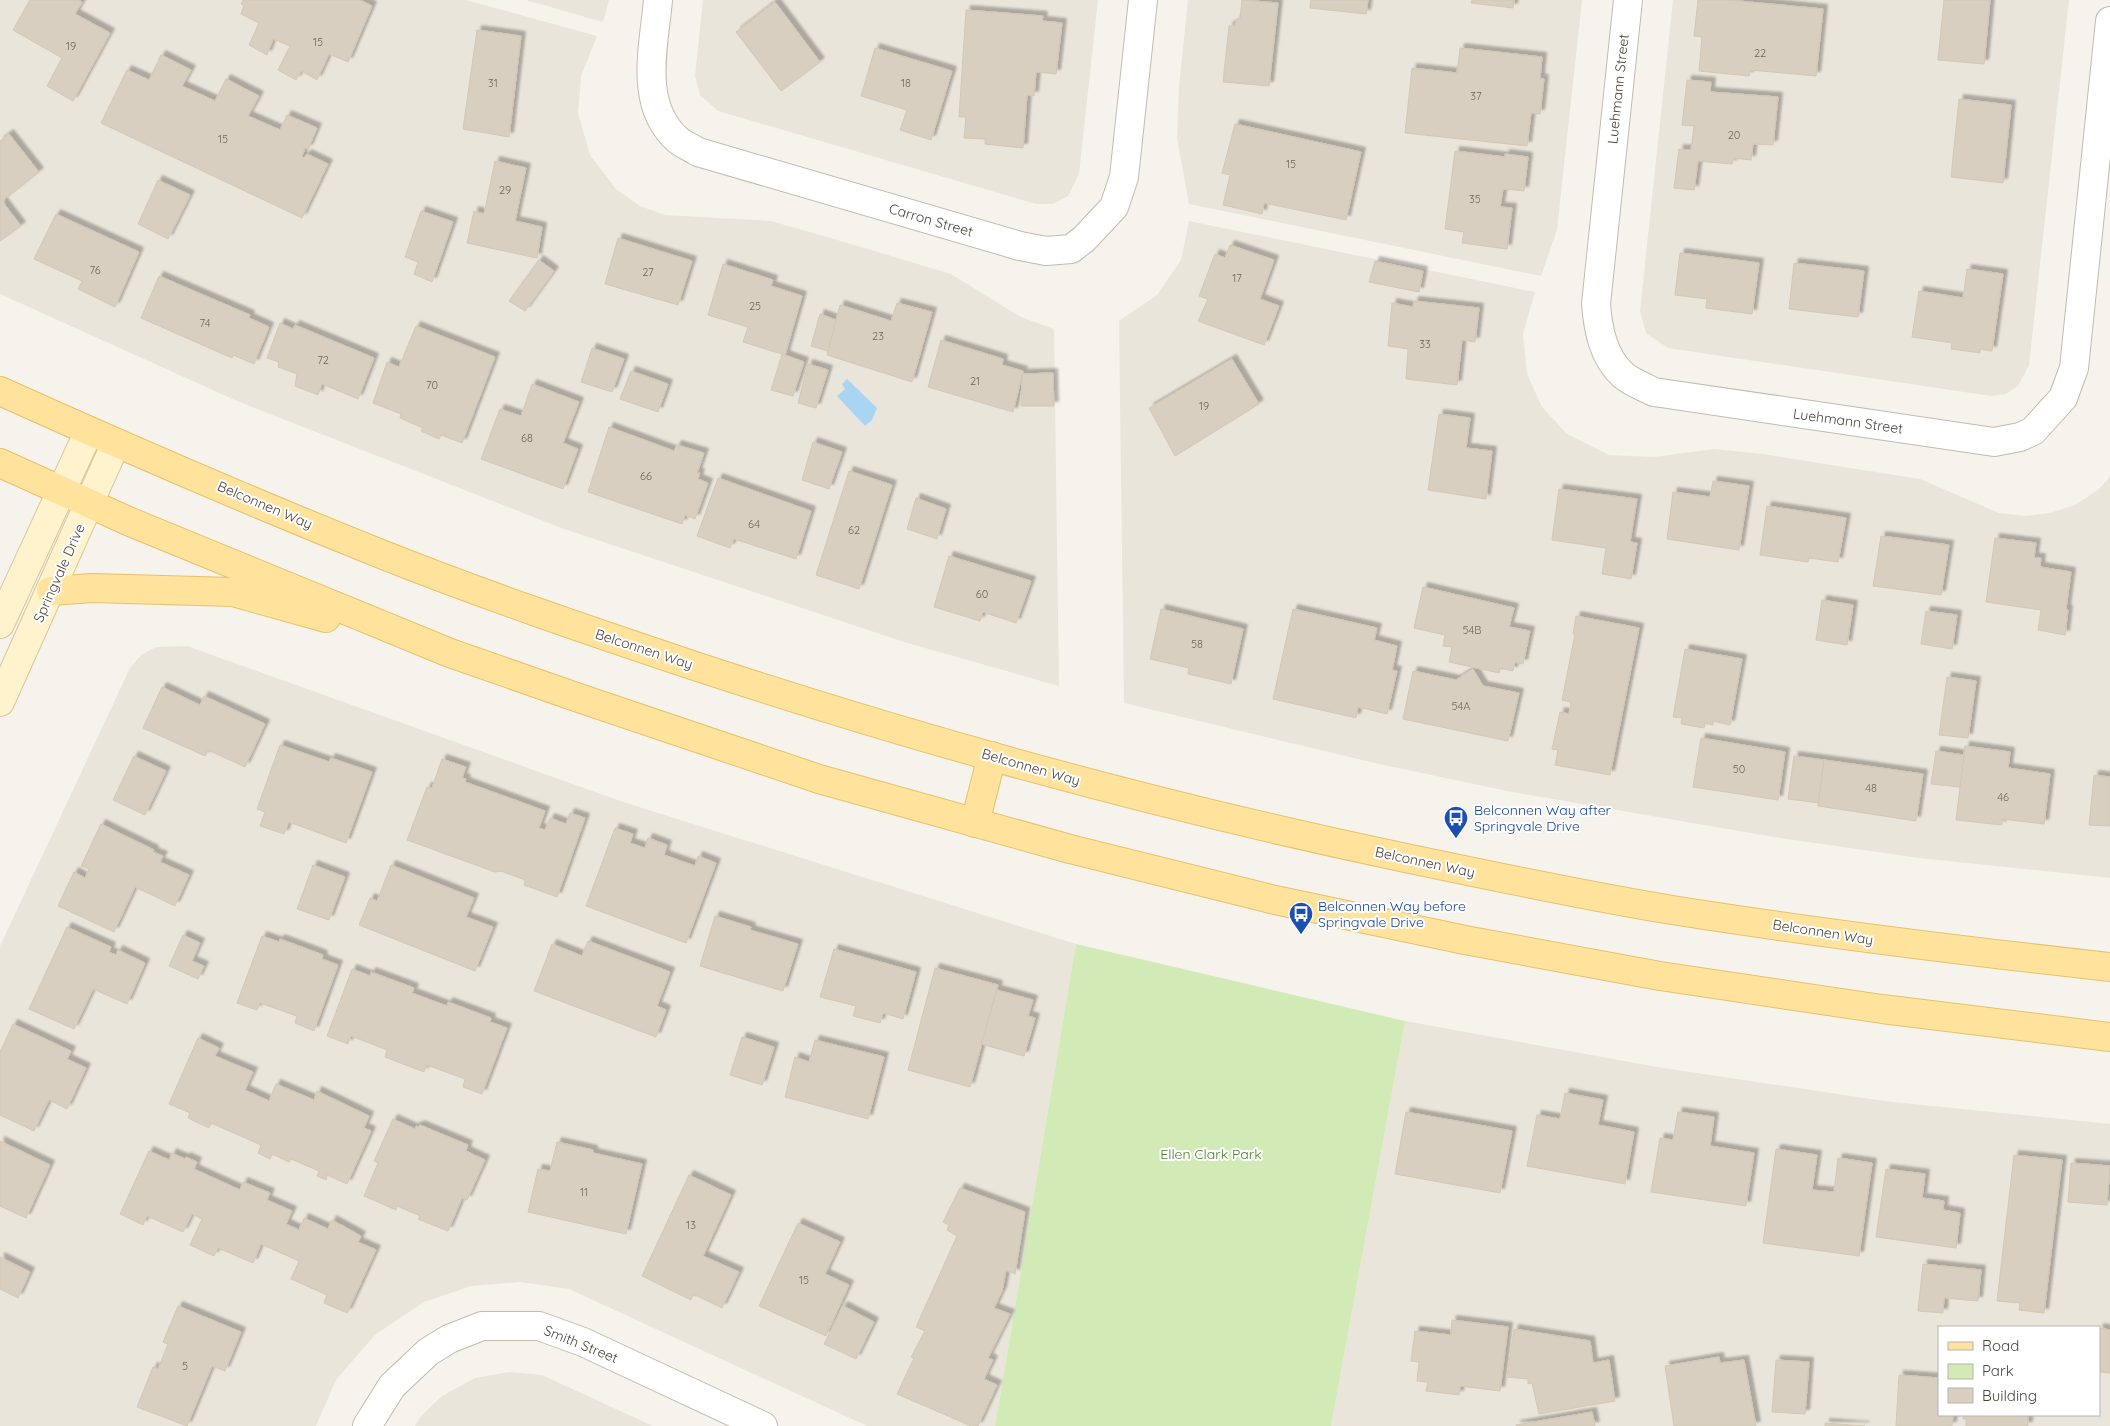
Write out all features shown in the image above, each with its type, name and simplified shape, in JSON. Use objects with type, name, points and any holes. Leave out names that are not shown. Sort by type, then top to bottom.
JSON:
[{"type":"main road","name":"Belconnen Way","points":[[0,391],[88,432],[378,553],[602,635],[833,711],[1068,778],[1291,834],[1478,874],[1669,909],[1892,943],[2110,967]]},
{"type":"main road","points":[[0,624],[88,432]]},
{"type":"main road","name":"Springvale Drive","points":[[0,702],[116,443]]},
{"type":"main road","points":[[0,463],[61,492],[450,653],[576,698],[819,779],[1070,849],[1275,900],[1465,940],[1660,976],[1882,1009],[2110,1037]]},
{"type":"main road","points":[[51,591],[92,588],[232,592],[450,653]]},
{"type":"main road","points":[[975,823],[992,756]]},
{"type":"street","name":"Carron Street","points":[[658,0],[651,68],[653,96],[662,120],[678,140],[698,152],[1020,246],[1046,251],[1071,249],[1084,239],[1114,207],[1124,177],[1143,0]]},
{"type":"street","name":"Luehmann Street","points":[[1628,0],[1596,304],[1598,331],[1608,356],[1623,376],[1654,392],[1994,442],[2020,437],[2033,432],[2063,398],[2074,368],[2110,21]]},
{"type":"street","name":"Smith Street","points":[[367,1426],[392,1386],[428,1352],[449,1340],[482,1326],[539,1326],[557,1332],[583,1342],[763,1426]]},
{"type":"shaded area","points":[[0,0],[466,0],[597,36],[581,76],[578,113],[590,155],[616,189],[640,206],[665,215],[771,221],[841,241],[951,274],[1021,317],[1054,329],[1059,686],[904,642],[564,529],[237,401],[0,294]]},
{"type":"shaded area","points":[[526,0],[609,0],[603,22]]},
{"type":"shaded area","points":[[703,0],[1098,0],[1079,174],[1068,196],[1053,204],[1036,204],[718,111],[700,95],[695,76]]},
{"type":"shaded area","points":[[1188,0],[1582,0],[1557,230],[1541,276],[1189,204],[1177,138],[1179,87]]},
{"type":"shaded area","points":[[1673,0],[2069,0],[2029,365],[2018,386],[2006,394],[1991,396],[1668,348],[1646,333],[1640,311]]},
{"type":"shaded area","points":[[1189,221],[1535,292],[1523,334],[1527,374],[1542,407],[1567,434],[1609,455],[1654,457],[1714,449],[1763,454],[1920,479],[1999,513],[2025,516],[2050,513],[2075,505],[2098,490],[2110,477],[2110,878],[1919,858],[1780,838],[1512,792],[1379,764],[1124,703],[1119,321],[1157,295],[1181,260]]},
{"type":"shaded area","points":[[187,646],[623,802],[1076,944],[995,1426],[867,1426],[569,1289],[520,1282],[471,1286],[424,1302],[375,1335],[336,1380],[316,1426],[0,1426],[0,946],[130,668],[141,655],[156,647]]},
{"type":"shaded area","points":[[1405,1021],[1657,1067],[1884,1101],[2110,1124],[2110,1426],[1331,1426]]},
{"type":"shaded area","points":[[509,1372],[542,1375],[653,1426],[415,1426],[420,1417],[442,1396],[475,1378]]},
{"type":"green space","name":"Ellen Clark Park","points":[[1076,944],[1405,1021],[1331,1426],[995,1426]]},
{"type":"water","points":[[847,379],[877,408],[872,420],[865,426],[837,396],[845,389],[842,384]]},
{"type":"building","points":[[30,0],[78,0],[82,2],[75,14],[110,33],[73,101],[47,86],[62,58],[13,30]]},
{"type":"building","points":[[243,0],[360,0],[372,6],[348,62],[329,54],[317,80],[301,71],[296,80],[278,70],[290,46],[273,39],[267,55],[249,45],[259,23],[241,14],[244,5],[241,4]]},
{"type":"building","points":[[1242,0],[1278,3],[1269,86],[1223,82],[1229,26],[1235,26],[1236,19],[1240,19]]},
{"type":"building","points":[[1311,0],[1368,0],[1366,14],[1310,8]]},
{"type":"building","points":[[1472,0],[1514,0],[1513,8],[1471,3]]},
{"type":"building","points":[[1698,0],[1728,0],[1823,9],[1816,76],[1750,70],[1749,76],[1699,71],[1702,37],[1694,36]]},
{"type":"building","points":[[1944,0],[1990,0],[1984,64],[1938,60]]},
{"type":"building","points":[[775,2],[820,62],[781,91],[736,32]]},
{"type":"building","points":[[966,10],[1043,16],[1042,21],[1062,23],[1056,74],[1036,72],[1034,96],[1027,95],[1023,148],[985,144],[985,139],[964,138],[966,117],[959,117]]},
{"type":"building","points":[[477,30],[521,36],[509,137],[463,129]]},
{"type":"building","points":[[875,48],[952,71],[931,140],[900,130],[907,110],[861,96]]},
{"type":"building","points":[[1460,48],[1542,57],[1540,79],[1544,79],[1540,114],[1531,113],[1527,146],[1405,133],[1412,68],[1457,73]]},
{"type":"building","points":[[161,55],[191,70],[182,86],[215,101],[226,79],[259,96],[248,116],[280,130],[287,115],[317,128],[308,149],[305,148],[302,156],[304,158],[307,154],[328,164],[302,218],[101,123],[127,70],[149,80]]},
{"type":"building","points":[[1687,80],[1711,82],[1710,92],[1778,97],[1773,145],[1753,144],[1751,160],[1733,158],[1732,164],[1698,161],[1694,190],[1674,188],[1679,149],[1691,150],[1694,126],[1682,125]]},
{"type":"building","points":[[1959,99],[2011,105],[2003,183],[1951,177]]},
{"type":"building","points":[[1235,124],[1361,152],[1346,220],[1264,203],[1262,214],[1223,205],[1230,175],[1222,173]]},
{"type":"building","points":[[9,134],[39,172],[2,201],[21,226],[0,241],[0,141]]},
{"type":"building","points":[[1455,151],[1505,157],[1505,154],[1528,157],[1524,191],[1503,189],[1500,207],[1512,208],[1507,249],[1462,243],[1464,232],[1445,229]]},
{"type":"building","points":[[495,161],[526,168],[515,221],[542,227],[537,258],[467,243],[474,211],[484,214]]},
{"type":"building","points":[[158,180],[190,195],[168,239],[138,224]]},
{"type":"building","points":[[421,211],[453,222],[432,282],[414,274],[418,262],[405,257]]},
{"type":"building","points":[[56,214],[139,252],[115,307],[78,289],[82,281],[34,259]]},
{"type":"building","points":[[618,238],[692,261],[678,305],[605,284]]},
{"type":"building","points":[[1230,245],[1274,260],[1260,299],[1279,306],[1264,345],[1198,321],[1208,299],[1199,296],[1215,254],[1225,258]]},
{"type":"building","points":[[1680,253],[1759,263],[1752,314],[1706,308],[1707,299],[1675,295]]},
{"type":"building","points":[[539,260],[554,271],[525,311],[509,301]]},
{"type":"building","points":[[1375,261],[1423,271],[1419,292],[1369,282]]},
{"type":"building","points":[[1794,263],[1864,271],[1858,317],[1789,309]]},
{"type":"building","points":[[723,264],[773,280],[771,286],[802,296],[785,355],[743,342],[748,327],[708,315]]},
{"type":"building","points":[[1967,269],[2003,274],[1992,351],[1980,349],[1980,353],[1951,349],[1952,343],[1912,337],[1919,291],[1963,298]]},
{"type":"building","points":[[159,276],[250,315],[249,318],[269,327],[254,364],[233,355],[232,358],[141,318]]},
{"type":"building","points":[[1414,301],[1479,308],[1475,342],[1462,340],[1457,385],[1406,379],[1408,349],[1388,346],[1392,303],[1413,307]]},
{"type":"building","points":[[897,303],[932,312],[912,382],[827,355],[840,305],[891,321]]},
{"type":"building","points":[[820,314],[836,320],[828,351],[811,346]]},
{"type":"building","points":[[280,323],[293,329],[295,325],[374,358],[358,399],[322,384],[318,395],[295,386],[297,374],[278,367],[279,362],[267,358]]},
{"type":"building","points":[[416,326],[495,357],[462,443],[441,435],[439,439],[421,431],[423,428],[400,418],[401,414],[373,403],[387,362],[399,367]]},
{"type":"building","points":[[941,340],[1003,359],[1002,365],[1023,371],[1013,412],[928,387]]},
{"type":"building","points":[[592,348],[624,359],[612,392],[581,382]]},
{"type":"building","points":[[782,354],[804,362],[793,396],[771,390]]},
{"type":"building","points":[[1232,359],[1259,404],[1175,456],[1149,408]]},
{"type":"building","points":[[808,364],[828,370],[816,408],[798,403]]},
{"type":"building","points":[[631,371],[668,384],[658,412],[620,399]]},
{"type":"building","points":[[1053,373],[1054,406],[1021,406],[1022,374]]},
{"type":"building","points":[[532,384],[579,402],[563,443],[578,449],[563,489],[481,459],[500,409],[521,416]]},
{"type":"building","points":[[1439,414],[1470,418],[1466,448],[1492,451],[1486,499],[1428,490]]},
{"type":"building","points":[[609,427],[674,451],[677,445],[704,453],[697,473],[700,473],[698,479],[708,483],[695,519],[685,515],[682,524],[588,492]]},
{"type":"building","points":[[813,442],[842,452],[829,489],[802,480]]},
{"type":"building","points":[[849,471],[892,485],[859,589],[816,575]]},
{"type":"building","points":[[718,478],[811,511],[796,559],[734,539],[730,548],[697,536]]},
{"type":"building","points":[[1713,481],[1749,486],[1739,550],[1667,539],[1673,492],[1710,497]]},
{"type":"building","points":[[1559,489],[1637,499],[1630,542],[1637,543],[1631,579],[1602,574],[1606,548],[1552,540]]},
{"type":"building","points":[[916,498],[946,509],[937,539],[907,529]]},
{"type":"building","points":[[1767,506],[1846,518],[1838,562],[1809,558],[1808,562],[1760,555]]},
{"type":"building","points":[[1881,536],[1949,545],[1941,595],[1873,586]]},
{"type":"building","points":[[1995,538],[2036,543],[2034,558],[2041,558],[2040,567],[2071,572],[2065,635],[2038,630],[2041,610],[1986,602]]},
{"type":"building","points":[[949,556],[1031,581],[1016,623],[983,612],[980,621],[934,607]]},
{"type":"building","points":[[1423,587],[1514,608],[1509,627],[1530,631],[1523,664],[1515,662],[1513,671],[1500,668],[1499,673],[1449,662],[1452,647],[1443,646],[1445,635],[1414,628]]},
{"type":"building","points":[[1822,600],[1853,605],[1847,645],[1816,640]]},
{"type":"building","points":[[1161,609],[1243,629],[1231,684],[1188,674],[1189,668],[1150,659]]},
{"type":"building","points":[[1293,609],[1377,628],[1374,640],[1397,646],[1392,670],[1397,671],[1387,714],[1358,707],[1356,718],[1273,699]]},
{"type":"building","points":[[1926,611],[1957,615],[1952,649],[1921,644]]},
{"type":"building","points":[[1576,616],[1639,628],[1610,775],[1555,765],[1558,750],[1552,749],[1560,712],[1569,714],[1571,702],[1562,700],[1575,634],[1573,634]]},
{"type":"building","points":[[1685,649],[1742,659],[1730,725],[1713,721],[1713,725],[1705,723],[1704,728],[1681,724],[1682,718],[1673,717]]},
{"type":"building","points":[[1473,669],[1483,686],[1519,693],[1508,741],[1403,719],[1413,671],[1456,680]]},
{"type":"building","points":[[1947,677],[1976,681],[1968,738],[1939,735]]},
{"type":"building","points":[[162,687],[200,705],[204,696],[265,724],[245,767],[208,750],[205,756],[143,728]]},
{"type":"building","points":[[1701,738],[1785,752],[1778,800],[1693,787]]},
{"type":"building","points":[[280,745],[329,762],[331,758],[372,772],[346,843],[289,822],[284,834],[260,826],[265,812],[257,809]]},
{"type":"building","points":[[1965,746],[2010,752],[2008,768],[2050,774],[2044,824],[2002,819],[2002,825],[1956,820]]},
{"type":"building","points":[[1936,751],[1964,755],[1960,787],[1931,784]]},
{"type":"building","points":[[134,756],[166,771],[145,815],[113,800]]},
{"type":"building","points":[[1794,756],[1824,760],[1819,803],[1788,799]]},
{"type":"building","points":[[442,759],[466,767],[462,778],[466,779],[465,782],[545,811],[539,828],[545,830],[550,818],[566,824],[570,813],[585,818],[557,897],[524,885],[525,880],[501,871],[495,872],[407,840],[427,787],[432,788]]},
{"type":"building","points":[[1824,760],[1923,774],[1916,821],[1818,806]]},
{"type":"building","points":[[2094,775],[2110,777],[2110,826],[2089,825]]},
{"type":"building","points":[[101,824],[154,850],[153,852],[163,856],[160,862],[189,875],[175,906],[135,887],[114,932],[58,906],[74,872],[85,878],[89,869],[81,866]]},
{"type":"building","points":[[615,828],[633,834],[630,843],[645,848],[648,838],[667,845],[664,855],[695,866],[698,856],[716,863],[686,943],[586,906]]},
{"type":"building","points":[[313,865],[345,877],[329,920],[297,909]]},
{"type":"building","points":[[391,865],[474,898],[466,917],[493,927],[475,971],[359,925],[370,898],[377,901]]},
{"type":"building","points":[[715,916],[751,927],[750,930],[798,944],[783,991],[700,966]]},
{"type":"building","points":[[67,927],[111,947],[109,952],[116,955],[118,950],[145,963],[127,1004],[93,989],[74,1029],[29,1009]]},
{"type":"building","points":[[183,935],[200,943],[192,961],[204,966],[198,979],[169,966]]},
{"type":"building","points":[[262,936],[279,942],[280,939],[323,955],[322,959],[338,965],[314,1031],[295,1023],[297,1016],[260,1003],[257,1010],[237,1003]]},
{"type":"building","points":[[588,941],[670,972],[657,1006],[666,1010],[656,1037],[534,991],[552,944],[582,956]]},
{"type":"building","points":[[834,949],[916,972],[903,1019],[883,1013],[880,1023],[853,1016],[856,1006],[820,997]]},
{"type":"building","points":[[935,968],[998,985],[970,1087],[908,1070]]},
{"type":"building","points":[[352,969],[370,976],[371,972],[414,988],[412,993],[447,1006],[448,1002],[491,1018],[490,1022],[507,1028],[482,1094],[463,1087],[465,1079],[427,1065],[424,1072],[385,1057],[387,1050],[351,1036],[348,1044],[327,1036]]},
{"type":"building","points":[[997,990],[1033,1000],[1028,1016],[1035,1018],[1024,1056],[981,1044]]},
{"type":"building","points":[[13,1024],[71,1051],[67,1059],[86,1068],[67,1109],[49,1100],[34,1131],[0,1115],[0,1052]]},
{"type":"building","points":[[742,1037],[774,1047],[762,1085],[730,1075]]},
{"type":"building","points":[[198,1038],[219,1048],[215,1056],[253,1072],[245,1090],[269,1101],[276,1084],[314,1100],[317,1091],[369,1116],[364,1128],[371,1131],[347,1184],[327,1175],[326,1180],[317,1176],[319,1171],[291,1159],[289,1162],[272,1154],[270,1159],[258,1153],[261,1145],[211,1123],[209,1128],[188,1118],[190,1113],[169,1104]]},
{"type":"building","points":[[815,1040],[884,1057],[868,1119],[785,1097],[795,1057],[809,1062]]},
{"type":"building","points":[[1565,1093],[1603,1100],[1598,1125],[1634,1132],[1625,1184],[1527,1166],[1537,1115],[1560,1119]]},
{"type":"building","points":[[1406,1112],[1512,1131],[1500,1193],[1395,1174]]},
{"type":"building","points":[[1678,1112],[1714,1117],[1710,1146],[1754,1153],[1746,1206],[1651,1192],[1660,1138],[1673,1140]]},
{"type":"building","points":[[393,1119],[415,1129],[416,1126],[419,1127],[420,1125],[468,1145],[466,1151],[485,1160],[467,1200],[462,1198],[448,1231],[418,1219],[420,1216],[397,1206],[396,1210],[364,1196],[378,1163],[374,1161]]},
{"type":"building","points":[[0,1141],[50,1165],[26,1218],[0,1206]]},
{"type":"building","points":[[557,1142],[593,1150],[593,1153],[642,1164],[626,1234],[528,1212],[538,1169],[550,1171]]},
{"type":"building","points":[[1776,1149],[1817,1155],[1812,1190],[1834,1192],[1838,1158],[1872,1163],[1859,1256],[1763,1243]]},
{"type":"building","points":[[149,1151],[169,1160],[172,1153],[185,1159],[186,1157],[197,1162],[194,1169],[240,1190],[243,1182],[270,1193],[267,1200],[292,1211],[286,1224],[299,1230],[304,1218],[328,1229],[332,1220],[361,1236],[358,1242],[376,1250],[347,1313],[324,1303],[327,1295],[291,1279],[299,1261],[261,1244],[253,1263],[218,1248],[214,1256],[190,1245],[202,1219],[192,1214],[183,1232],[147,1216],[143,1225],[120,1214]]},
{"type":"building","points":[[2014,1155],[2062,1160],[2044,1313],[2019,1310],[2020,1303],[1997,1301]]},
{"type":"building","points":[[2071,1163],[2110,1166],[2107,1205],[2068,1202]]},
{"type":"building","points":[[1886,1169],[1925,1174],[1922,1198],[1944,1201],[1943,1210],[1960,1213],[1956,1248],[1876,1237]]},
{"type":"building","points":[[689,1175],[731,1195],[703,1256],[739,1272],[722,1308],[693,1294],[691,1300],[642,1276]]},
{"type":"building","points":[[960,1188],[1025,1212],[1015,1274],[1006,1270],[1002,1291],[994,1308],[1010,1314],[988,1358],[993,1360],[984,1379],[997,1385],[978,1426],[971,1426],[897,1394],[914,1358],[911,1357],[925,1331],[916,1327],[957,1236],[947,1230],[949,1225],[943,1222]]},
{"type":"building","points":[[798,1223],[840,1242],[825,1274],[849,1285],[826,1336],[759,1306]]},
{"type":"building","points":[[0,1257],[30,1272],[18,1298],[0,1289]]},
{"type":"building","points":[[1923,1264],[1981,1270],[1978,1301],[1944,1298],[1943,1313],[1918,1311]]},
{"type":"building","points":[[178,1306],[241,1332],[225,1371],[212,1366],[187,1426],[137,1407],[153,1367],[158,1369],[168,1344],[163,1342]]},
{"type":"building","points":[[843,1306],[874,1322],[856,1359],[824,1344]]},
{"type":"building","points":[[1452,1320],[1508,1327],[1500,1391],[1460,1386],[1459,1395],[1426,1391],[1428,1382],[1417,1381],[1419,1362],[1411,1361],[1415,1331],[1451,1335]]},
{"type":"building","points":[[2100,1328],[2110,1330],[2110,1373],[2100,1372]]},
{"type":"building","points":[[1514,1329],[1590,1341],[1593,1363],[1609,1360],[1615,1401],[1539,1414],[1532,1383],[1528,1384],[1528,1379],[1507,1377]]},
{"type":"building","points":[[1719,1357],[1720,1363],[1744,1360],[1756,1426],[1674,1426],[1665,1366]]},
{"type":"building","points":[[1776,1360],[1809,1362],[1805,1414],[1772,1412]]},
{"type":"building","points":[[1899,1375],[1938,1378],[1938,1416],[1953,1416],[1952,1426],[1896,1426]]},
{"type":"building","points":[[1592,1412],[1595,1426],[1516,1426],[1516,1425]]},
{"type":"building","points":[[1964,1416],[2028,1416],[2028,1426],[1966,1426],[1966,1419],[1963,1419]]},
{"type":"building","points":[[1825,1423],[1865,1426],[1825,1426]]},
{"type":"place","name":"Belconnen Way after Springvale Drive","points":[[1456,839]]},
{"type":"place","name":"Belconnen Way before Springvale Drive","points":[[1301,935]]}]
